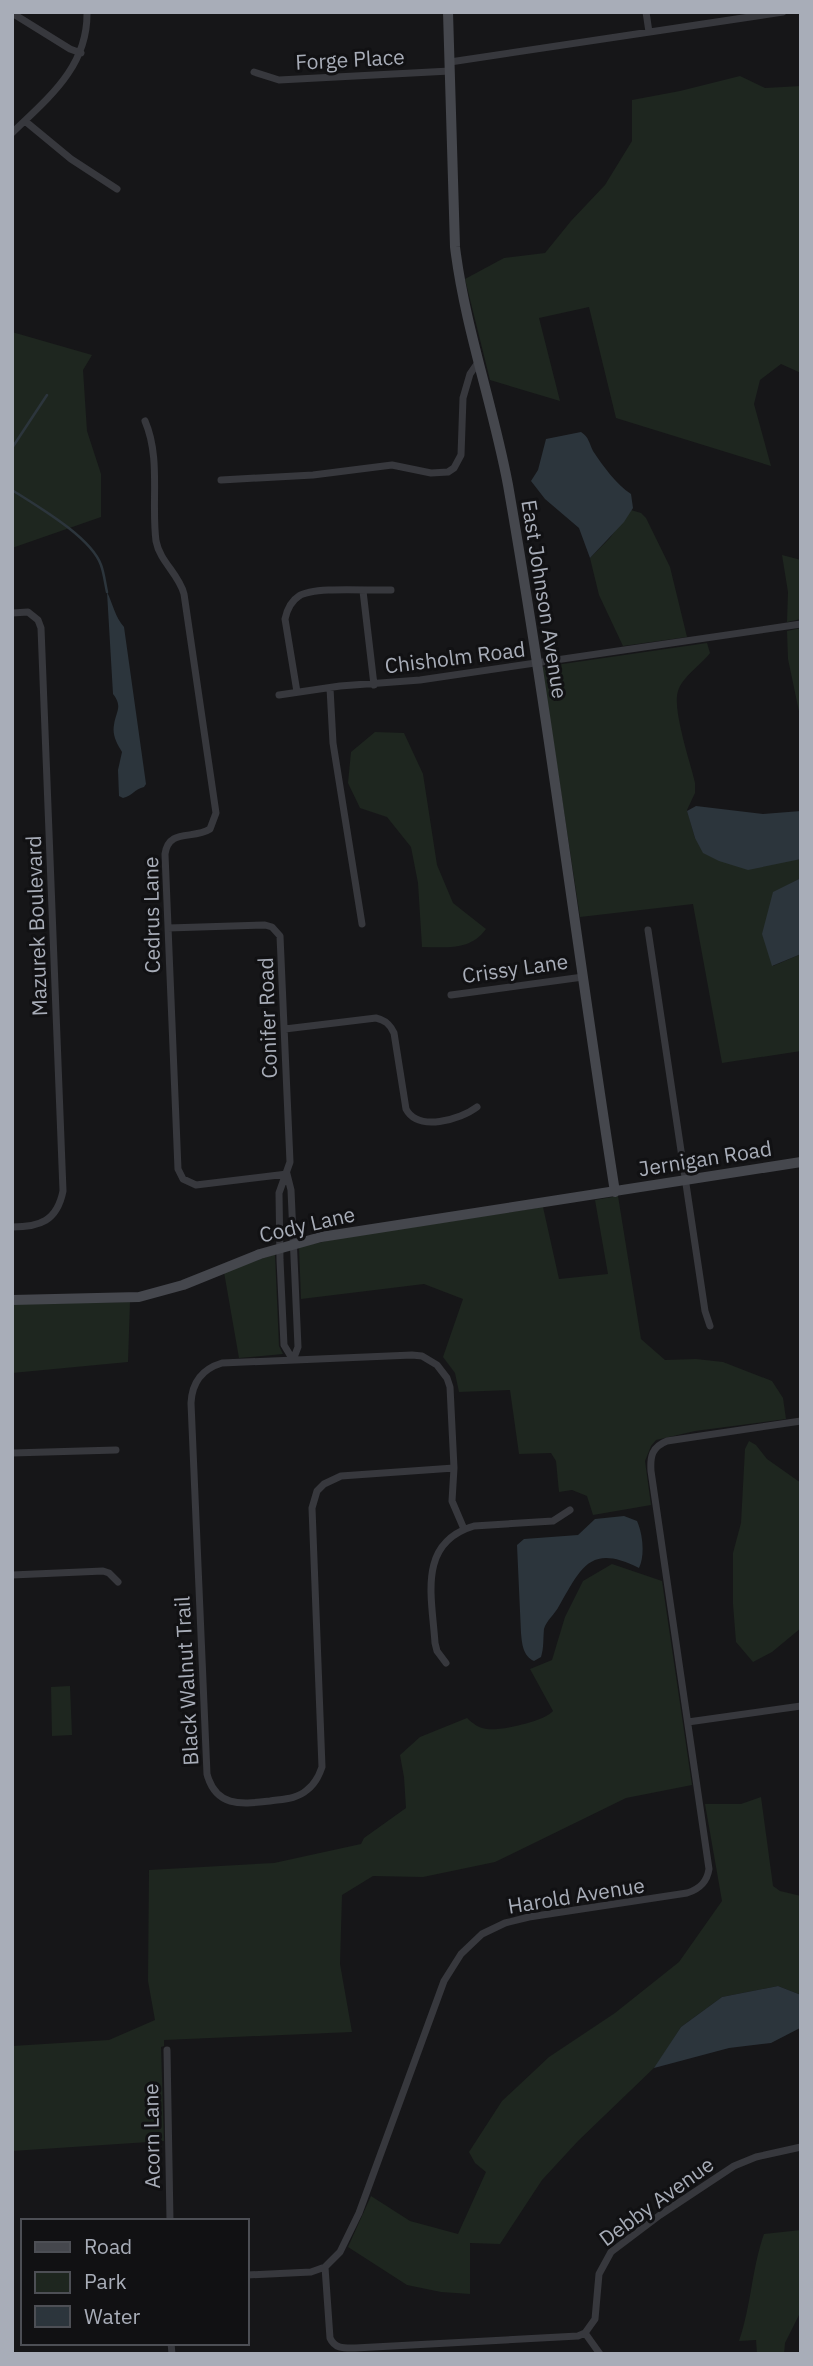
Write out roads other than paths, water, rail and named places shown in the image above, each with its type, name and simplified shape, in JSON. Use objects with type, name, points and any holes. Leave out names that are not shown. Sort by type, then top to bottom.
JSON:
[{"type":"main road","name":"East Johnson Avenue","points":[[448,12],[455,247],[463,295],[508,487],[615,1192]]},
{"type":"main road","name":"Jernigan Road","points":[[615,1192],[801,1162]]},
{"type":"main road","name":"Cody Lane","points":[[12,1300],[139,1297],[183,1285],[230,1265],[294,1244],[336,1235],[615,1192]]},
{"type":"street","points":[[12,134],[66,78],[81,53],[88,12]]},
{"type":"street","points":[[646,12],[649,32]]},
{"type":"street","name":"Forge Place","points":[[254,72],[279,80],[450,66],[783,12]]},
{"type":"street","points":[[12,13],[81,53]]},
{"type":"street","points":[[25,121],[71,159],[117,189]]},
{"type":"street","points":[[220,480],[313,475],[392,466],[431,473],[448,472],[454,468],[461,455],[463,398],[470,374],[480,360]]},
{"type":"street","name":"Cedrus Lane","points":[[145,421],[152,441],[156,541],[163,560],[177,576],[184,594],[216,813],[216,820],[210,829],[198,835],[174,837],[166,847],[178,1169],[180,1175],[196,1185],[287,1174]]},
{"type":"street","points":[[297,692],[285,619],[297,596],[316,591],[391,590]]},
{"type":"street","points":[[363,591],[374,685]]},
{"type":"street","name":"Mazurek Boulevard","points":[[12,613],[22,610],[28,612],[38,620],[41,628],[63,1191],[57,1209],[44,1222],[29,1227],[12,1227]]},
{"type":"street","name":"Chisholm Road","points":[[279,695],[536,664],[801,624]]},
{"type":"street","points":[[330,688],[333,743],[362,924]]},
{"type":"street","name":"Conifer Road","points":[[167,928],[265,925],[276,930],[281,942],[290,1162],[279,1193],[284,1345],[293,1360]]},
{"type":"street","points":[[648,930],[705,1311],[710,1326]]},
{"type":"street","name":"Crissy Lane","points":[[451,995],[583,976]]},
{"type":"street","points":[[285,1030],[376,1018],[383,1020],[394,1033],[406,1109],[410,1115],[416,1120],[428,1122],[460,1117],[477,1107]]},
{"type":"street","name":"Conifer Road","points":[[287,1174],[291,1190],[298,1348],[293,1360]]},
{"type":"street","name":"Black Walnut Trail","points":[[454,1468],[341,1476],[324,1484],[317,1491],[312,1508],[322,1767],[315,1783],[300,1795],[291,1798],[242,1804],[225,1800],[212,1788],[207,1774],[191,1393],[199,1377],[213,1366],[222,1363],[412,1355],[430,1360],[442,1370],[450,1387],[454,1468],[452,1501],[464,1529]]},
{"type":"street","name":"Harold Avenue","points":[[325,2267],[341,2252],[359,2213],[437,1997],[450,1972],[470,1944],[482,1934],[505,1923],[687,1893],[705,1882],[709,1869],[651,1471],[651,1454],[667,1441],[801,1421]]},
{"type":"street","points":[[12,1453],[116,1450]]},
{"type":"street","points":[[446,1663],[437,1651],[435,1643],[431,1575],[438,1552],[452,1535],[464,1529],[479,1525],[553,1521],[569,1510]]},
{"type":"street","points":[[12,1575],[103,1571],[118,1582]]},
{"type":"street","points":[[688,1722],[801,1706]]},
{"type":"street","name":"Acorn Lane","points":[[167,2050],[170,2219]]},
{"type":"street","name":"Debby Avenue","points":[[585,2333],[595,2319],[599,2274],[611,2252],[660,2215],[734,2166],[756,2157],[801,2147]]},
{"type":"street","points":[[248,2275],[311,2272],[325,2267],[331,2340],[340,2348],[566,2337],[585,2333],[600,2354]]},
{"type":"water","points":[[581,432],[610,474],[631,494],[633,508],[624,522],[590,558],[579,528],[545,499],[531,481],[538,470],[546,439]]},
{"type":"water","points":[[107,592],[124,627],[146,784],[123,798],[119,796],[118,770],[122,752],[114,732],[118,706],[113,694]]},
{"type":"water","points":[[696,806],[763,814],[801,811],[801,859],[748,870],[703,853],[695,838],[687,811]]},
{"type":"water","points":[[801,878],[801,954],[772,966],[762,934],[773,892]]},
{"type":"water","points":[[624,1516],[637,1521],[639,1526],[643,1551],[639,1568],[609,1558],[589,1563],[545,1626],[541,1657],[534,1661],[530,1659],[521,1637],[517,1545],[524,1539],[578,1535],[595,1519]]},
{"type":"water","points":[[778,1986],[801,1995],[800,2028],[771,2043],[729,2048],[654,2068],[681,2027],[722,1997]]},
{"type":"waterway","points":[[12,448],[47,395]]},
{"type":"waterway","points":[[12,490],[49,513],[86,544],[101,565],[107,592]]}]
